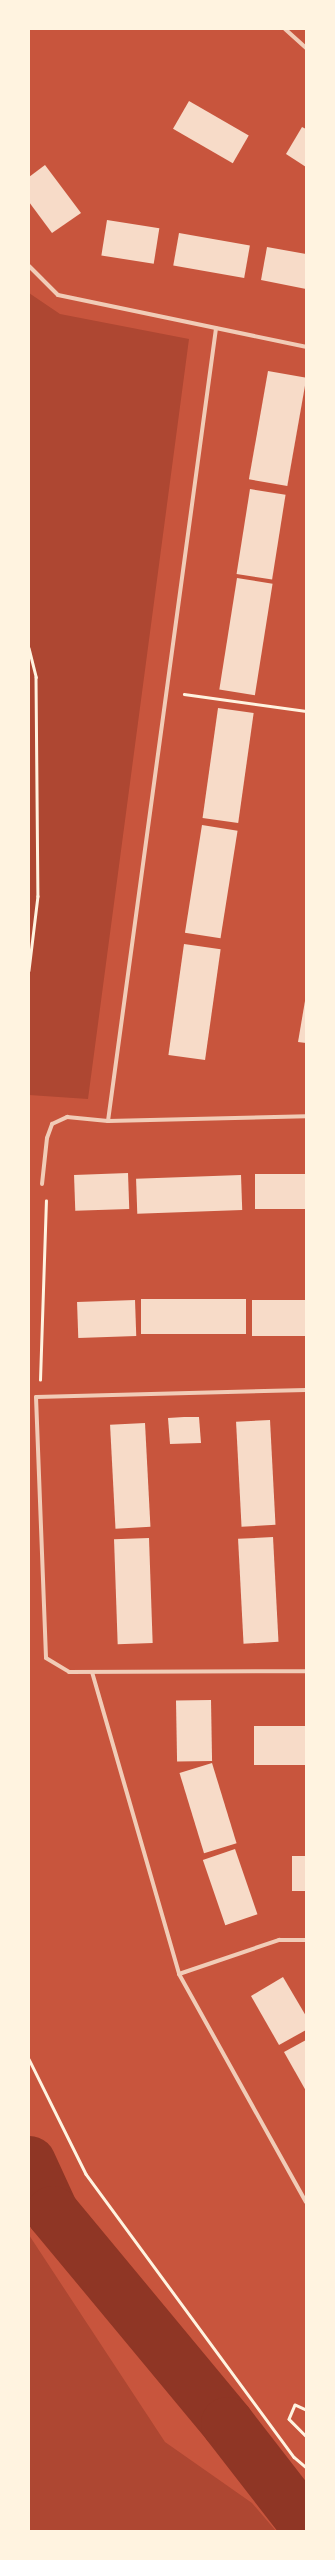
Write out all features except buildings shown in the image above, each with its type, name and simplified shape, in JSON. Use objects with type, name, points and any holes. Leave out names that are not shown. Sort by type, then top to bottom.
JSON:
[{"type":"street","points":[[285,29],[306,48]]},
{"type":"street","points":[[29,266],[58,295],[306,347]]},
{"type":"street","points":[[108,1121],[216,328]]},
{"type":"street","points":[[42,1184],[47,1138],[52,1124],[67,1117],[108,1121],[306,1116]]},
{"type":"street","points":[[306,1390],[36,1397],[46,1658],[69,1672],[306,1671]]},
{"type":"street","points":[[92,1672],[179,1974],[306,2202]]},
{"type":"street","points":[[179,1974],[279,1940],[306,1940]]},
{"type":"path","points":[[29,648],[36,677],[38,896],[29,970]]},
{"type":"path","points":[[167,692],[306,711]]},
{"type":"path","points":[[36,1397],[42,1372],[47,1208],[42,1184]]},
{"type":"path","points":[[29,2059],[86,2174],[294,2456],[306,2467]]},
{"type":"path","points":[[306,2410],[294,2404],[289,2419],[306,2436]]},
{"type":"shaded area","points":[[29,293],[60,314],[189,339],[88,1099],[29,1095]]},
{"type":"shaded area","points":[[29,2235],[165,2442],[252,2503],[276,2531],[29,2531]]},
{"type":"waterway","points":[[29,2162],[52,2212],[227,2423],[306,2525]]}]
